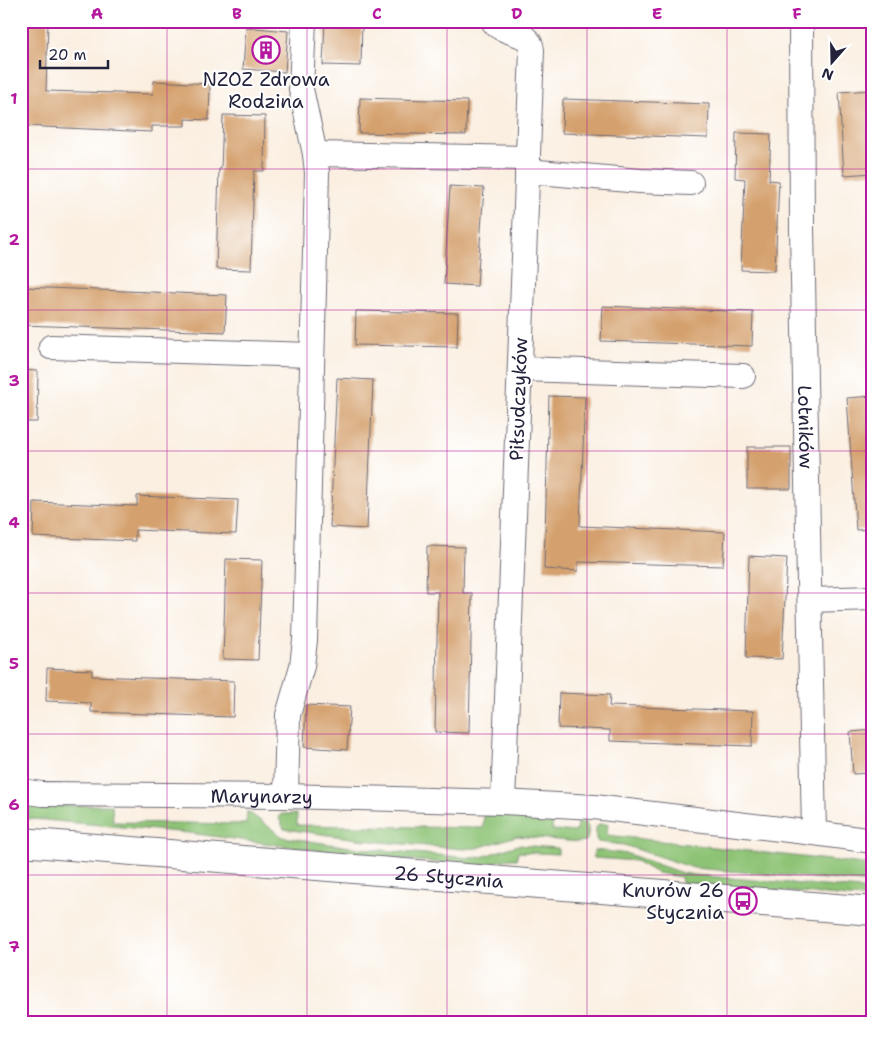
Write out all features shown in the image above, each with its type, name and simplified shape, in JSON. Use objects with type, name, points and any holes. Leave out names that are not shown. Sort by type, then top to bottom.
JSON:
[{"type":"street","points":[[286,796],[288,715],[302,666],[305,640],[317,173],[315,154],[301,89],[304,21]]},
{"type":"street","name":"Piłsudczyków","points":[[492,21],[496,26],[528,38],[532,44],[503,802]]},
{"type":"street","name":"Lotników","points":[[801,21],[802,228],[814,833]]},
{"type":"street","points":[[315,154],[528,165],[640,181],[690,184]]},
{"type":"street","points":[[50,347],[312,355]]},
{"type":"street","points":[[520,369],[743,376]]},
{"type":"street","points":[[810,600],[873,598]]},
{"type":"street","name":"Marynarzy","points":[[21,791],[42,794],[286,796],[503,802],[594,807],[814,833],[873,842]]},
{"type":"street","name":"26 Stycznia","points":[[22,842],[873,911]]},
{"type":"green space","points":[[21,804],[35,806],[112,805],[113,822],[246,824],[247,811],[283,837],[356,848],[471,858],[481,857],[518,845],[558,848],[558,854],[518,852],[517,859],[475,866],[352,855],[189,833],[21,818]]},
{"type":"green space","points":[[484,811],[553,814],[552,830],[576,832],[577,822],[586,823],[588,837],[586,841],[578,842],[517,836],[477,848],[463,849],[380,842],[284,829],[279,818],[282,814],[297,814],[297,825],[483,828]]},
{"type":"green space","points":[[599,824],[608,824],[607,835],[873,865],[873,883],[694,868],[624,845],[598,842],[596,839],[596,828]]},
{"type":"green space","points":[[594,850],[628,854],[682,873],[695,875],[873,890],[873,899],[682,883],[681,877],[657,873],[636,861],[594,858]]},
{"type":"building","points":[[21,21],[48,21],[46,91],[153,94],[154,81],[210,84],[209,120],[185,119],[185,126],[152,126],[152,132],[23,126],[25,64],[21,64]]},
{"type":"building","points":[[325,21],[362,21],[361,66],[323,65]]},
{"type":"building","name":"NZOZ Zdrowa Rodzina","points":[[246,27],[288,31],[285,72],[243,69]]},
{"type":"building","points":[[873,90],[873,173],[844,175],[839,92]]},
{"type":"building","points":[[360,98],[467,101],[466,135],[359,133]]},
{"type":"building","points":[[563,99],[709,104],[708,138],[562,133]]},
{"type":"building","points":[[223,115],[265,116],[264,171],[254,171],[251,270],[216,269],[219,169],[221,169]]},
{"type":"building","points":[[736,133],[771,134],[769,180],[779,181],[775,271],[741,270],[745,179],[735,178]]},
{"type":"building","points":[[450,186],[484,188],[477,286],[444,284]]},
{"type":"building","points":[[22,287],[227,295],[225,332],[21,325]]},
{"type":"building","points":[[603,306],[753,312],[752,346],[601,341]]},
{"type":"building","points":[[356,311],[458,313],[457,347],[355,345]]},
{"type":"building","points":[[21,370],[38,371],[37,422],[21,422]]},
{"type":"building","points":[[337,378],[373,380],[367,529],[330,527]]},
{"type":"building","points":[[549,396],[585,397],[580,526],[725,532],[723,566],[578,562],[578,571],[544,569]]},
{"type":"building","points":[[873,396],[873,529],[856,530],[847,398]]},
{"type":"building","points":[[747,447],[791,447],[791,489],[747,489]]},
{"type":"building","points":[[137,496],[238,500],[236,534],[135,530],[135,541],[33,537],[34,502],[137,506]]},
{"type":"building","points":[[427,546],[464,547],[463,593],[472,593],[469,733],[435,732],[438,592],[426,592]]},
{"type":"building","points":[[749,556],[787,558],[782,659],[746,658]]},
{"type":"building","points":[[226,559],[262,560],[258,660],[223,659]]},
{"type":"building","points":[[47,668],[92,670],[92,676],[234,681],[233,717],[91,712],[91,703],[46,701]]},
{"type":"building","points":[[559,693],[610,695],[609,706],[753,711],[752,746],[610,741],[610,730],[558,728]]},
{"type":"building","points":[[306,705],[350,707],[347,750],[304,747]]},
{"type":"building","points":[[873,730],[873,773],[853,774],[850,732]]},
{"type":"place","name":"NZOZ Zdrowa Rodzina","points":[[266,50]]},
{"type":"place","name":"Knurów 26 Stycznia","points":[[743,901]]}]
